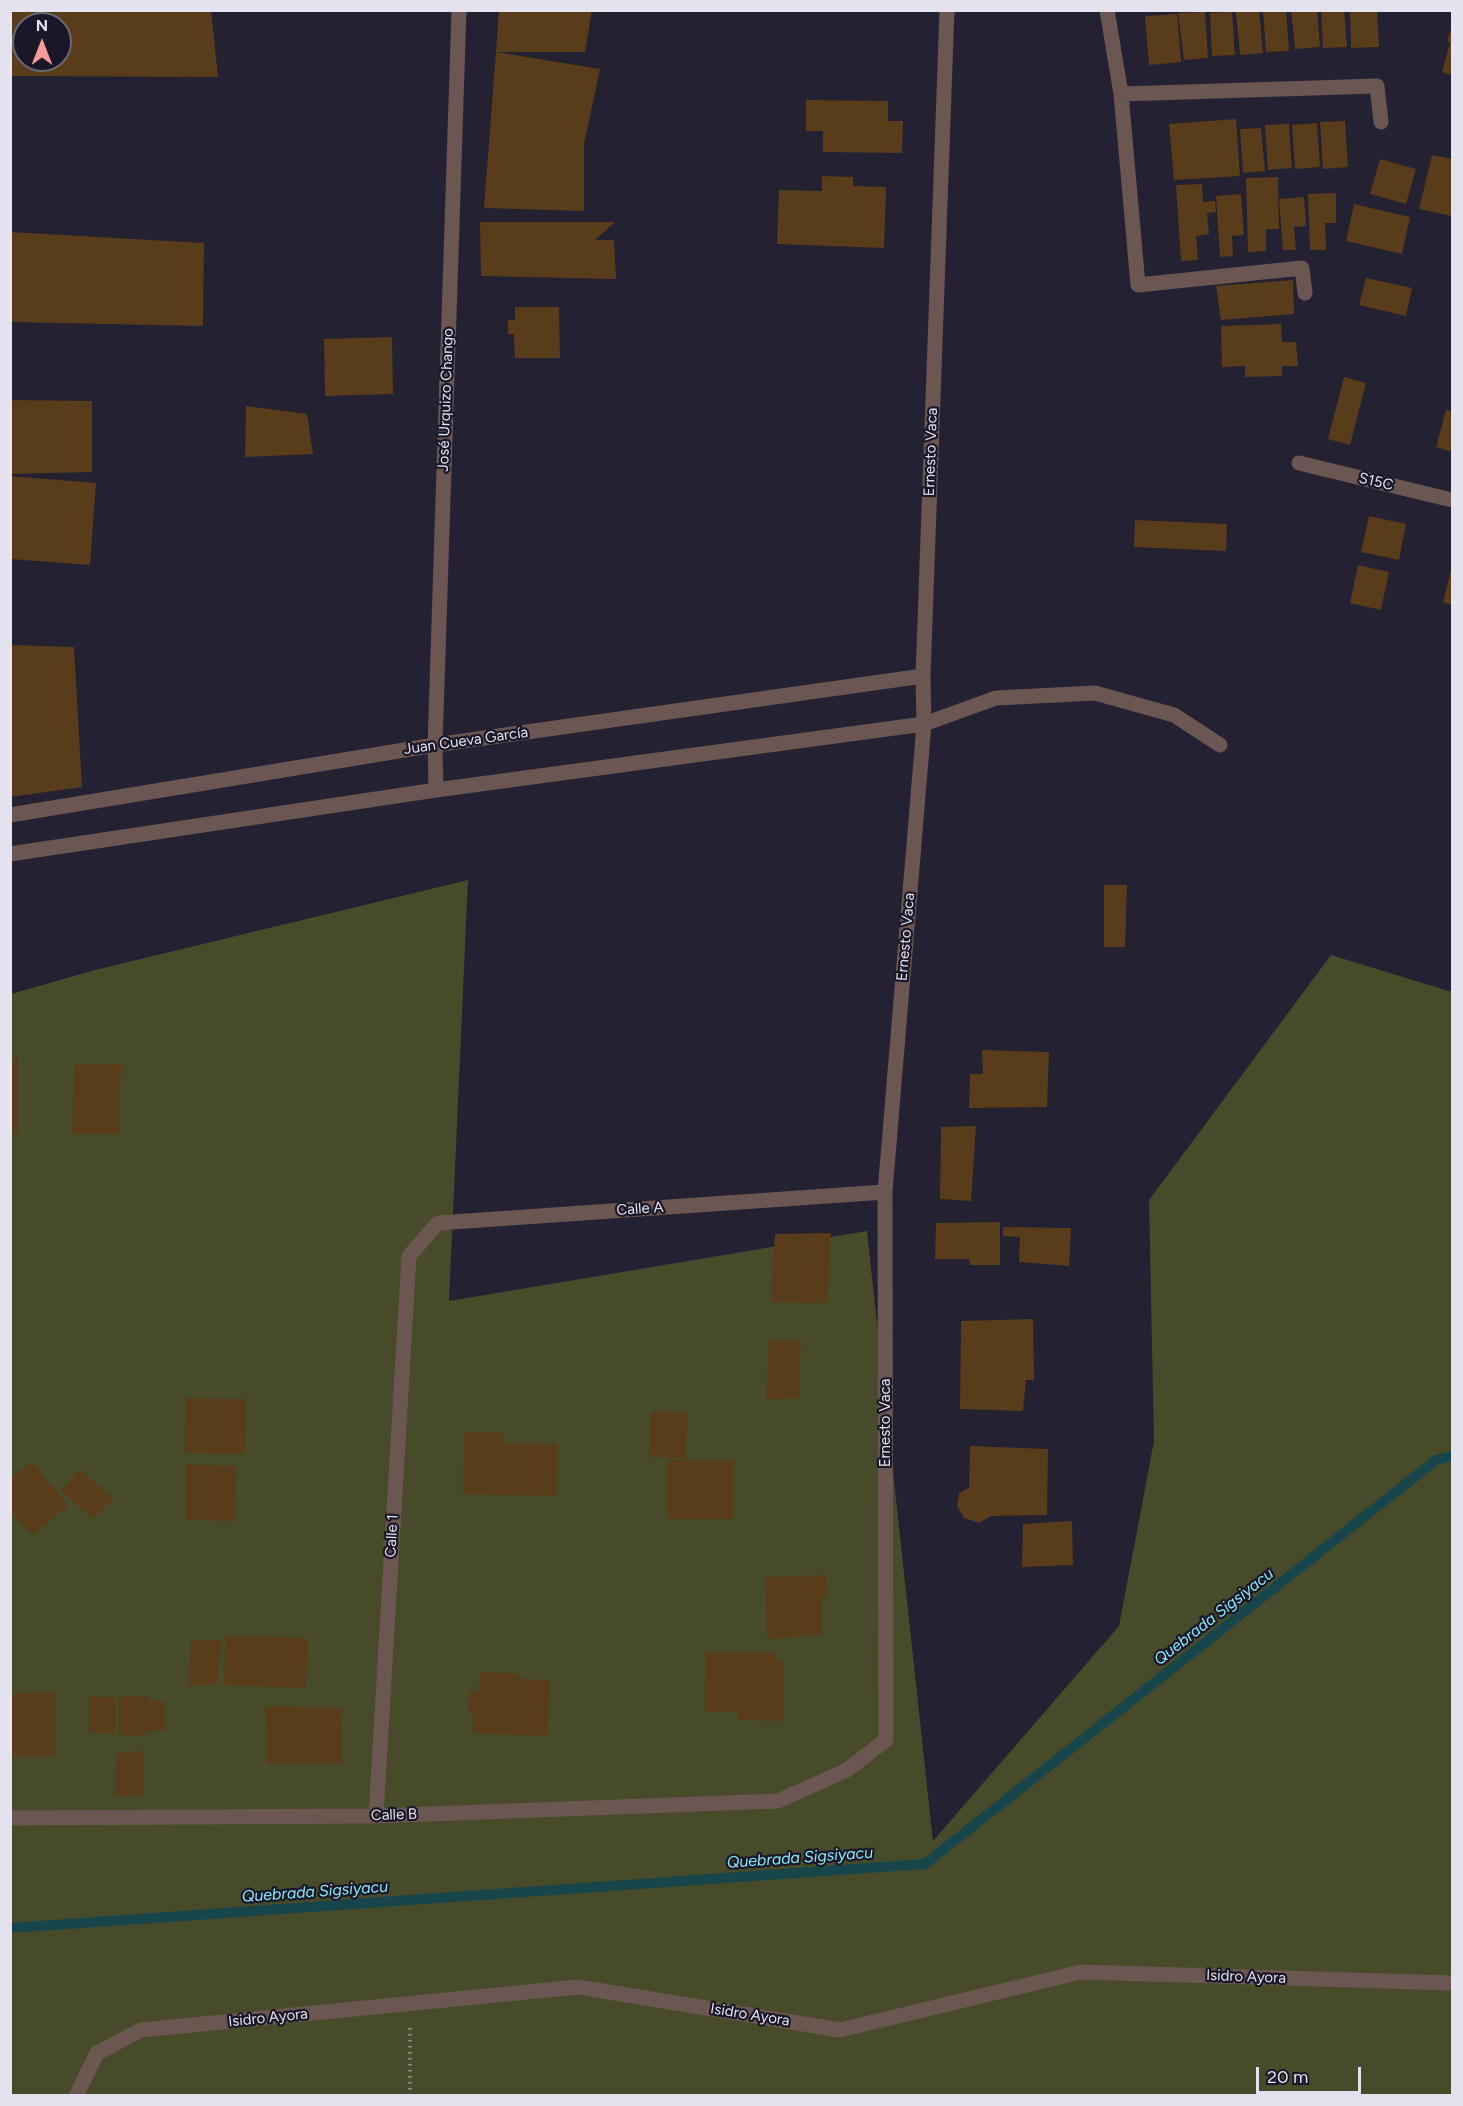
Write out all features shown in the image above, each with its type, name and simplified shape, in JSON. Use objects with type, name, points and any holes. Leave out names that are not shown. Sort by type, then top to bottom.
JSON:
[{"type":"street","name":"José Urquizo Chango","points":[[436,790],[435,745],[459,10]]},
{"type":"street","name":"Ernesto Vaca","points":[[778,1801],[847,1770],[886,1740],[885,1192],[924,724],[923,676],[947,10]]},
{"type":"street","points":[[1107,10],[1121,94],[1138,285],[1302,268],[1305,293]]},
{"type":"street","points":[[1121,94],[1377,86],[1381,122]]},
{"type":"street","name":"S15C","points":[[1299,463],[1452,500]]},
{"type":"street","name":"Juan Cueva García","points":[[10,815],[435,745],[923,676]]},
{"type":"street","points":[[10,854],[436,790],[924,724],[996,698],[1095,693],[1174,715],[1220,745]]},
{"type":"street","name":"Calle A","points":[[409,1256],[438,1223],[885,1192]]},
{"type":"street","name":"Calle 1","points":[[376,1816],[409,1256]]},
{"type":"street","name":"Calle B","points":[[10,1818],[376,1816],[778,1801]]},
{"type":"street","name":"Isidro Ayora","points":[[76,2096],[97,2053],[141,2030],[578,1987],[840,2030],[1081,1972],[1452,1983]]},
{"type":"path","points":[[410,2004],[410,2096]]},
{"type":"green space","points":[[468,880],[449,1301],[867,1231],[933,1841],[1119,1626],[1154,1441],[1149,1200],[1331,955],[1452,992],[1452,2095],[11,2096],[11,994],[95,970]]},
{"type":"building","points":[[10,10],[211,10],[218,77],[10,76]]},
{"type":"building","points":[[499,10],[592,10],[585,52],[496,52]]},
{"type":"building","points":[[1259,10],[1263,53],[1240,55],[1236,12]]},
{"type":"building","points":[[1263,10],[1286,10],[1289,51],[1266,52]]},
{"type":"building","points":[[1291,10],[1317,10],[1320,47],[1295,49]]},
{"type":"building","points":[[1321,10],[1344,10],[1347,47],[1323,48]]},
{"type":"building","points":[[1350,10],[1377,10],[1379,47],[1351,48]]},
{"type":"building","points":[[1205,12],[1208,58],[1184,60],[1178,13]]},
{"type":"building","points":[[1232,12],[1235,55],[1212,56],[1210,13]]},
{"type":"building","points":[[1177,14],[1181,62],[1149,65],[1145,16]]},
{"type":"building","points":[[1452,26],[1452,75],[1442,72]]},
{"type":"building","points":[[496,52],[600,69],[584,144],[584,211],[484,208]]},
{"type":"building","points":[[806,100],[888,101],[888,121],[903,121],[902,153],[823,152],[823,131],[806,131]]},
{"type":"building","points":[[1236,119],[1240,176],[1174,180],[1169,124]]},
{"type":"building","points":[[1345,121],[1348,167],[1323,169],[1320,122]]},
{"type":"building","points":[[1317,123],[1320,167],[1295,169],[1292,125]]},
{"type":"building","points":[[1289,124],[1292,168],[1268,170],[1265,125]]},
{"type":"building","points":[[1261,128],[1265,171],[1243,173],[1240,129]]},
{"type":"building","points":[[1432,155],[1452,159],[1452,216],[1419,209]]},
{"type":"building","points":[[1380,159],[1416,169],[1406,204],[1370,194]]},
{"type":"building","points":[[822,176],[853,177],[853,186],[886,187],[884,248],[777,244],[779,190],[822,191]]},
{"type":"building","points":[[1278,177],[1279,229],[1266,229],[1266,251],[1248,252],[1246,178]]},
{"type":"building","points":[[1202,184],[1203,202],[1215,201],[1216,212],[1207,213],[1209,234],[1196,236],[1198,260],[1181,261],[1176,185]]},
{"type":"building","points":[[1336,193],[1336,223],[1325,223],[1326,250],[1310,250],[1308,194]]},
{"type":"building","points":[[1241,194],[1244,235],[1232,236],[1233,256],[1220,257],[1216,196]]},
{"type":"building","points":[[1304,197],[1306,226],[1294,227],[1296,250],[1283,250],[1279,199]]},
{"type":"building","points":[[1354,204],[1410,217],[1402,254],[1346,241]]},
{"type":"building","points":[[480,222],[615,222],[595,240],[614,240],[616,279],[481,276]]},
{"type":"building","points":[[10,232],[204,243],[203,326],[10,322]]},
{"type":"building","points":[[1366,278],[1412,288],[1406,316],[1359,305]]},
{"type":"building","points":[[1293,280],[1294,314],[1221,320],[1216,286]]},
{"type":"building","points":[[515,307],[559,307],[560,358],[515,358],[514,334],[508,334],[508,320],[515,320]]},
{"type":"building","points":[[1281,324],[1282,342],[1296,342],[1298,366],[1282,366],[1282,376],[1245,377],[1245,366],[1222,367],[1221,326]]},
{"type":"building","points":[[392,337],[393,394],[325,396],[324,339]]},
{"type":"building","points":[[1344,377],[1366,383],[1350,445],[1328,439]]},
{"type":"building","points":[[10,400],[92,401],[92,472],[10,474]]},
{"type":"building","points":[[246,406],[307,414],[313,454],[245,457]]},
{"type":"building","points":[[1446,410],[1452,412],[1452,452],[1436,447]]},
{"type":"building","points":[[10,476],[96,483],[90,565],[10,559]]},
{"type":"building","points":[[1369,516],[1406,524],[1399,560],[1361,552]]},
{"type":"building","points":[[1135,520],[1227,524],[1226,551],[1134,547]]},
{"type":"building","points":[[1358,565],[1389,572],[1381,610],[1350,603]]},
{"type":"building","points":[[1452,567],[1452,605],[1443,602]]},
{"type":"building","points":[[10,645],[74,647],[82,787],[10,797]]},
{"type":"building","points":[[1104,885],[1127,885],[1125,947],[1104,947]]},
{"type":"building","points":[[982,1050],[1049,1052],[1047,1107],[969,1108],[970,1074],[983,1074]]},
{"type":"building","points":[[10,1057],[18,1057],[18,1134],[10,1134]]},
{"type":"building","points":[[75,1064],[121,1064],[119,1134],[72,1134]]},
{"type":"building","points":[[976,1126],[971,1201],[940,1199],[941,1127]]},
{"type":"building","points":[[1000,1222],[1000,1265],[970,1265],[969,1259],[935,1259],[936,1223]]},
{"type":"building","points":[[1003,1227],[1071,1228],[1069,1266],[1019,1262],[1020,1237],[1003,1236]]},
{"type":"building","points":[[831,1233],[827,1303],[771,1302],[775,1234]]},
{"type":"building","points":[[1033,1319],[1034,1380],[1026,1380],[1023,1411],[960,1409],[961,1321]]},
{"type":"building","points":[[801,1340],[799,1398],[766,1399],[769,1341]]},
{"type":"building","points":[[186,1398],[246,1399],[245,1454],[185,1453]]},
{"type":"building","points":[[651,1411],[688,1412],[685,1458],[649,1457]]},
{"type":"building","points":[[464,1432],[503,1432],[503,1443],[557,1444],[556,1496],[463,1494]]},
{"type":"building","points":[[970,1446],[1048,1449],[1047,1515],[991,1516],[979,1523],[964,1518],[957,1506],[959,1493],[969,1488]]},
{"type":"building","points":[[668,1460],[733,1460],[733,1519],[668,1519]]},
{"type":"building","points":[[32,1462],[68,1506],[32,1535],[10,1512],[10,1478]]},
{"type":"building","points":[[186,1465],[236,1466],[235,1521],[186,1520]]},
{"type":"building","points":[[80,1469],[114,1499],[94,1519],[61,1491]]},
{"type":"building","points":[[1072,1521],[1073,1565],[1022,1567],[1023,1524]]},
{"type":"building","points":[[826,1575],[828,1598],[822,1598],[822,1635],[767,1639],[765,1577]]},
{"type":"building","points":[[226,1635],[308,1638],[306,1688],[224,1685]]},
{"type":"building","points":[[191,1640],[221,1640],[217,1685],[188,1685]]},
{"type":"building","points":[[706,1652],[775,1653],[775,1661],[784,1661],[783,1721],[738,1720],[738,1712],[705,1712]]},
{"type":"building","points":[[480,1672],[520,1674],[521,1679],[550,1680],[547,1736],[473,1733],[474,1713],[468,1713],[469,1691],[479,1692]]},
{"type":"building","points":[[55,1692],[56,1756],[10,1757],[10,1694]]},
{"type":"building","points":[[148,1696],[149,1701],[164,1701],[165,1731],[146,1731],[146,1736],[119,1735],[119,1697]]},
{"type":"building","points":[[89,1697],[115,1697],[115,1733],[89,1733]]},
{"type":"building","points":[[266,1706],[341,1708],[342,1764],[268,1764]]},
{"type":"building","points":[[144,1751],[143,1795],[115,1796],[117,1753]]},
{"type":"waterway","name":"Quebrada Sigsiyacu","points":[[10,1928],[925,1864],[1436,1460],[1452,1456]]}]
